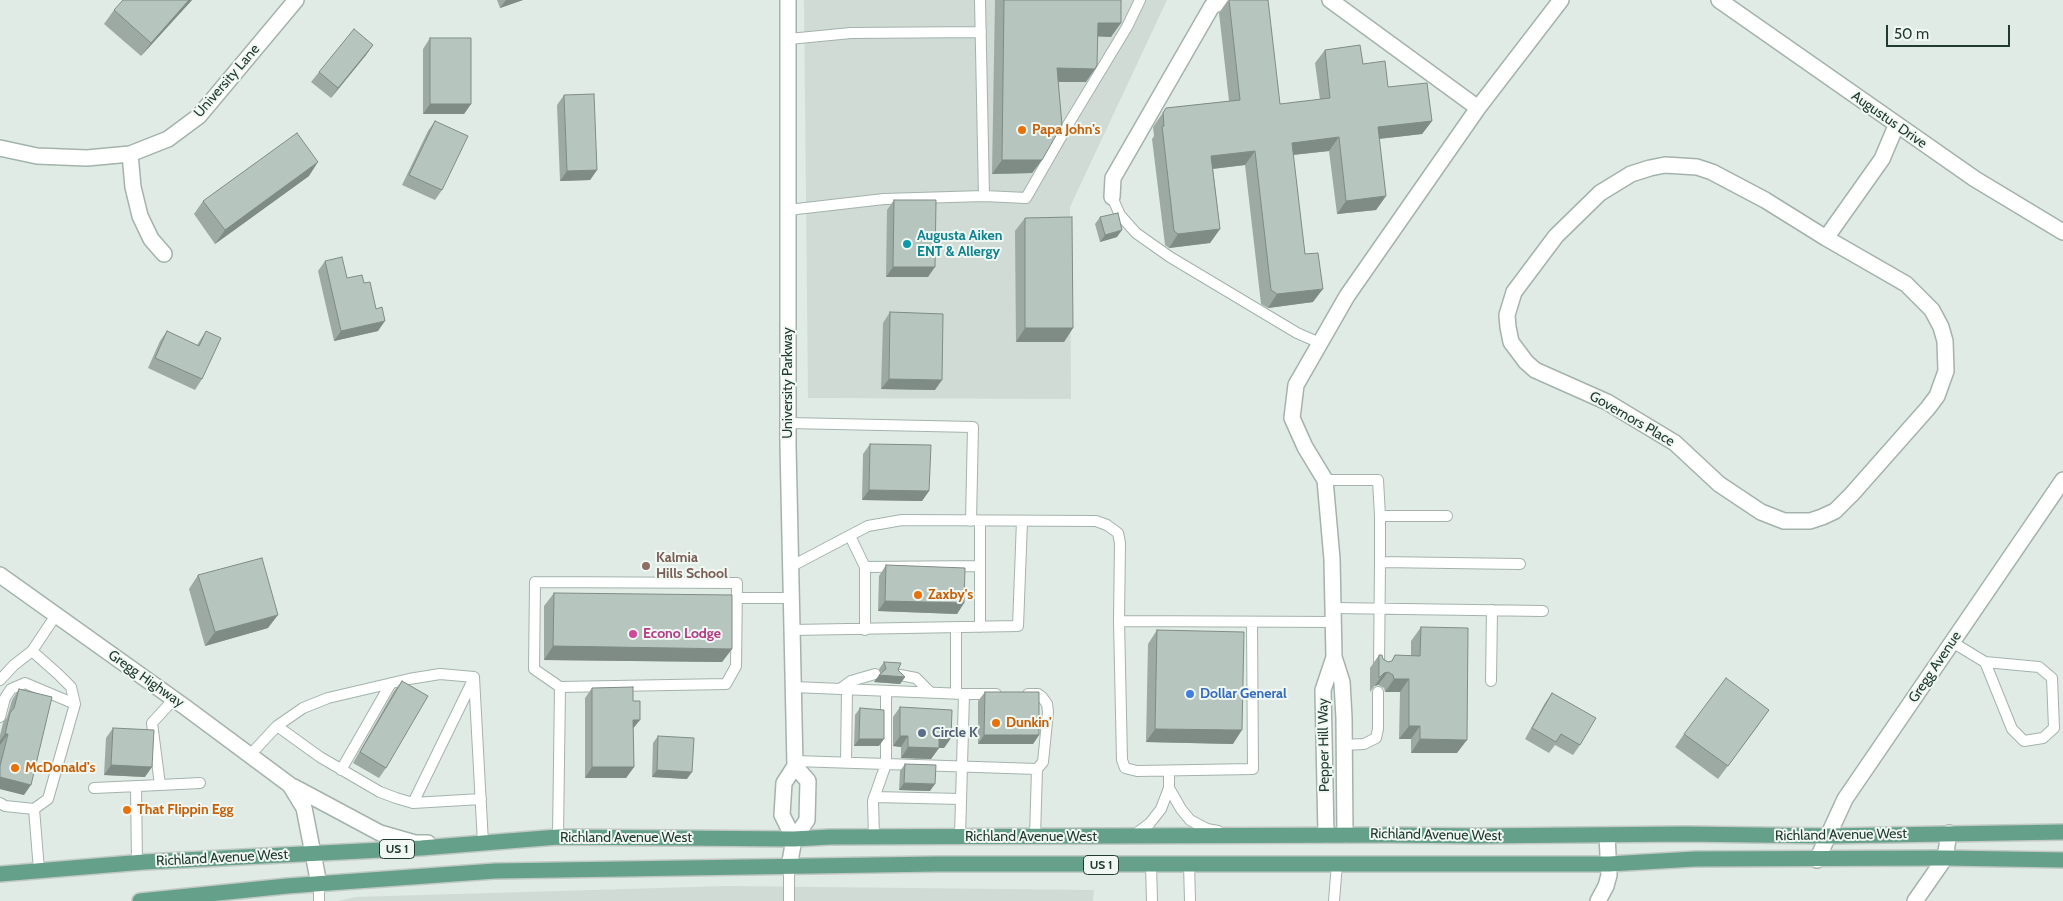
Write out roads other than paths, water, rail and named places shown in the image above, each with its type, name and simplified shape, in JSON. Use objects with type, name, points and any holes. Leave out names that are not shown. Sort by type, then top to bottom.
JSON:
[{"type":"main road","name":"Richland Avenue West","points":[[0,874],[137,862],[314,854],[558,837],[794,839],[1232,835],[1686,834],[1827,836],[2063,832]]},
{"type":"main road","name":"Richland Avenue West","points":[[140,901],[320,884],[496,871],[937,864],[1609,864],[1695,859],[1945,858],[2063,860]]},
{"type":"street","name":"University Lane","points":[[0,148],[37,156],[62,158],[130,154],[168,139],[199,116],[296,0]]},
{"type":"street","name":"University Parkway","points":[[788,0],[790,567],[795,764],[784,783],[782,814],[794,839]]},
{"type":"street","points":[[1112,197],[1113,178],[1212,6],[1226,0]]},
{"type":"street","points":[[1330,0],[1478,108]]},
{"type":"street","points":[[1326,480],[1305,447],[1292,418],[1296,385],[1347,296],[1478,108],[1561,0]]},
{"type":"street","name":"Augustus Drive","points":[[1719,0],[1896,126],[1976,180],[2063,232]]},
{"type":"street","points":[[1826,238],[1882,159],[1896,126]]},
{"type":"street","points":[[130,154],[133,186],[140,216],[151,239],[164,254]]},
{"type":"street","name":"Governors Place","points":[[1681,165],[1712,172],[1764,200],[1826,238],[1906,284],[1932,310],[1943,334],[1947,356],[1943,382],[1928,408],[1835,511],[1810,521],[1784,521],[1761,512],[1719,484],[1675,442],[1607,402],[1535,370],[1526,362],[1512,342],[1507,315],[1514,292],[1556,236],[1600,193],[1631,174],[1650,168],[1681,165]]},
{"type":"street","name":"Pepper Hill Way","points":[[1326,480],[1332,559],[1334,658],[1342,682],[1345,835]]},
{"type":"street","name":"Gregg Avenue","points":[[1817,860],[1845,799],[2061,487]]},
{"type":"street","name":"Gregg Highway","points":[[0,575],[174,699],[290,785],[380,833],[415,843],[457,845]]},
{"type":"street","name":"Pepper Hill Way","points":[[1326,835],[1323,690],[1334,658]]},
{"type":"street","points":[[789,867],[794,839],[807,820],[808,781],[795,764]]},
{"type":"street","name":"Gregg Highway","points":[[290,785],[304,808],[320,884]]},
{"type":"street","points":[[1915,901],[1945,858],[1949,833]]},
{"type":"street","points":[[1598,901],[1606,886],[1609,864],[1607,835]]},
{"type":"lane","points":[[980,0],[984,196]]},
{"type":"lane","points":[[788,210],[884,199],[984,196],[1026,198],[1127,27],[1140,0]]},
{"type":"lane","points":[[789,39],[850,33],[981,32]]},
{"type":"lane","points":[[1112,197],[1120,215],[1143,238],[1297,334],[1320,343]]},
{"type":"lane","points":[[789,423],[973,427],[975,521],[980,566],[980,627]]},
{"type":"lane","points":[[1326,480],[1378,480],[1380,516],[1379,669]]},
{"type":"lane","points":[[1380,516],[1447,516]]},
{"type":"lane","points":[[790,567],[868,526],[902,520],[1096,521],[1108,525],[1118,533],[1120,543],[1119,621],[1122,760],[1125,768],[1137,771],[1253,769],[1252,622]]},
{"type":"lane","points":[[792,630],[1018,626],[1022,521]]},
{"type":"lane","points":[[850,536],[864,567],[865,630]]},
{"type":"lane","points":[[1380,562],[1520,564]]},
{"type":"lane","points":[[864,567],[980,566]]},
{"type":"lane","points":[[535,582],[737,583],[736,666],[726,684],[560,687],[534,669],[535,582]]},
{"type":"lane","points":[[737,598],[791,598]]},
{"type":"lane","points":[[1119,621],[1252,622],[1379,609],[1543,611]]},
{"type":"lane","points":[[1491,681],[1492,610]]},
{"type":"lane","points":[[0,680],[14,665],[32,651],[56,615]]},
{"type":"lane","points":[[956,628],[963,766],[960,837]]},
{"type":"lane","points":[[1952,642],[1985,662],[2040,667],[2052,678],[2054,728],[2043,738],[2024,741],[2012,728],[1985,662]]},
{"type":"lane","points":[[0,803],[5,806],[34,809],[48,799],[75,704],[71,688],[32,651]]},
{"type":"lane","points":[[250,755],[277,726],[303,708],[328,698],[440,674],[474,677]]},
{"type":"lane","points":[[846,762],[843,689],[851,681],[875,674]]},
{"type":"lane","points":[[900,675],[916,678],[931,692]]},
{"type":"lane","points":[[474,677],[483,843]]},
{"type":"lane","points":[[413,803],[474,677]]},
{"type":"lane","points":[[0,717],[5,698],[11,689],[25,683],[75,704]]},
{"type":"lane","points":[[341,770],[391,683]]},
{"type":"lane","points":[[558,837],[560,687]]},
{"type":"lane","points":[[793,687],[960,694],[1038,694],[1047,704],[1048,712],[1043,762],[1037,769],[1035,837]]},
{"type":"lane","points":[[874,837],[874,797],[886,764],[886,691]]},
{"type":"lane","points":[[1344,745],[1364,744],[1376,738],[1378,729],[1378,692]]},
{"type":"lane","points":[[160,785],[152,723],[174,699]]},
{"type":"lane","points":[[277,726],[341,770],[380,792],[413,803],[482,799]]},
{"type":"lane","points":[[795,764],[846,762],[1037,769]]},
{"type":"lane","points":[[1133,836],[1150,822],[1161,809],[1169,788],[1169,771]]},
{"type":"lane","points":[[94,788],[200,783]]},
{"type":"lane","points":[[136,786],[137,862]]},
{"type":"lane","points":[[1169,788],[1190,820],[1207,828],[1232,835]]},
{"type":"lane","points":[[874,797],[961,799]]},
{"type":"lane","points":[[34,809],[39,870]]},
{"type":"lane","points":[[1151,864],[1152,901]]},
{"type":"lane","points":[[1189,864],[1190,901]]},
{"type":"lane","points":[[1334,901],[1338,864]]},
{"type":"lane","points":[[789,867],[789,901]]},
{"type":"lane","points":[[320,884],[320,901]]},
{"type":"place","name":"Papa John's","points":[[1022,130]]},
{"type":"place","name":"Augusta Aiken ENT & Allergy","points":[[907,244]]},
{"type":"place","name":"Kalmia Hills School","points":[[646,566]]},
{"type":"place","name":"Zaxby's","points":[[918,595]]},
{"type":"place","name":"Econo Lodge","points":[[633,634]]},
{"type":"place","name":"Dollar General","points":[[1190,694]]},
{"type":"place","name":"Dunkin'","points":[[996,723]]},
{"type":"place","name":"Circle K","points":[[922,733]]},
{"type":"place","name":"McDonald's","points":[[15,768]]},
{"type":"place","name":"That Flippin Egg","points":[[127,810]]}]
